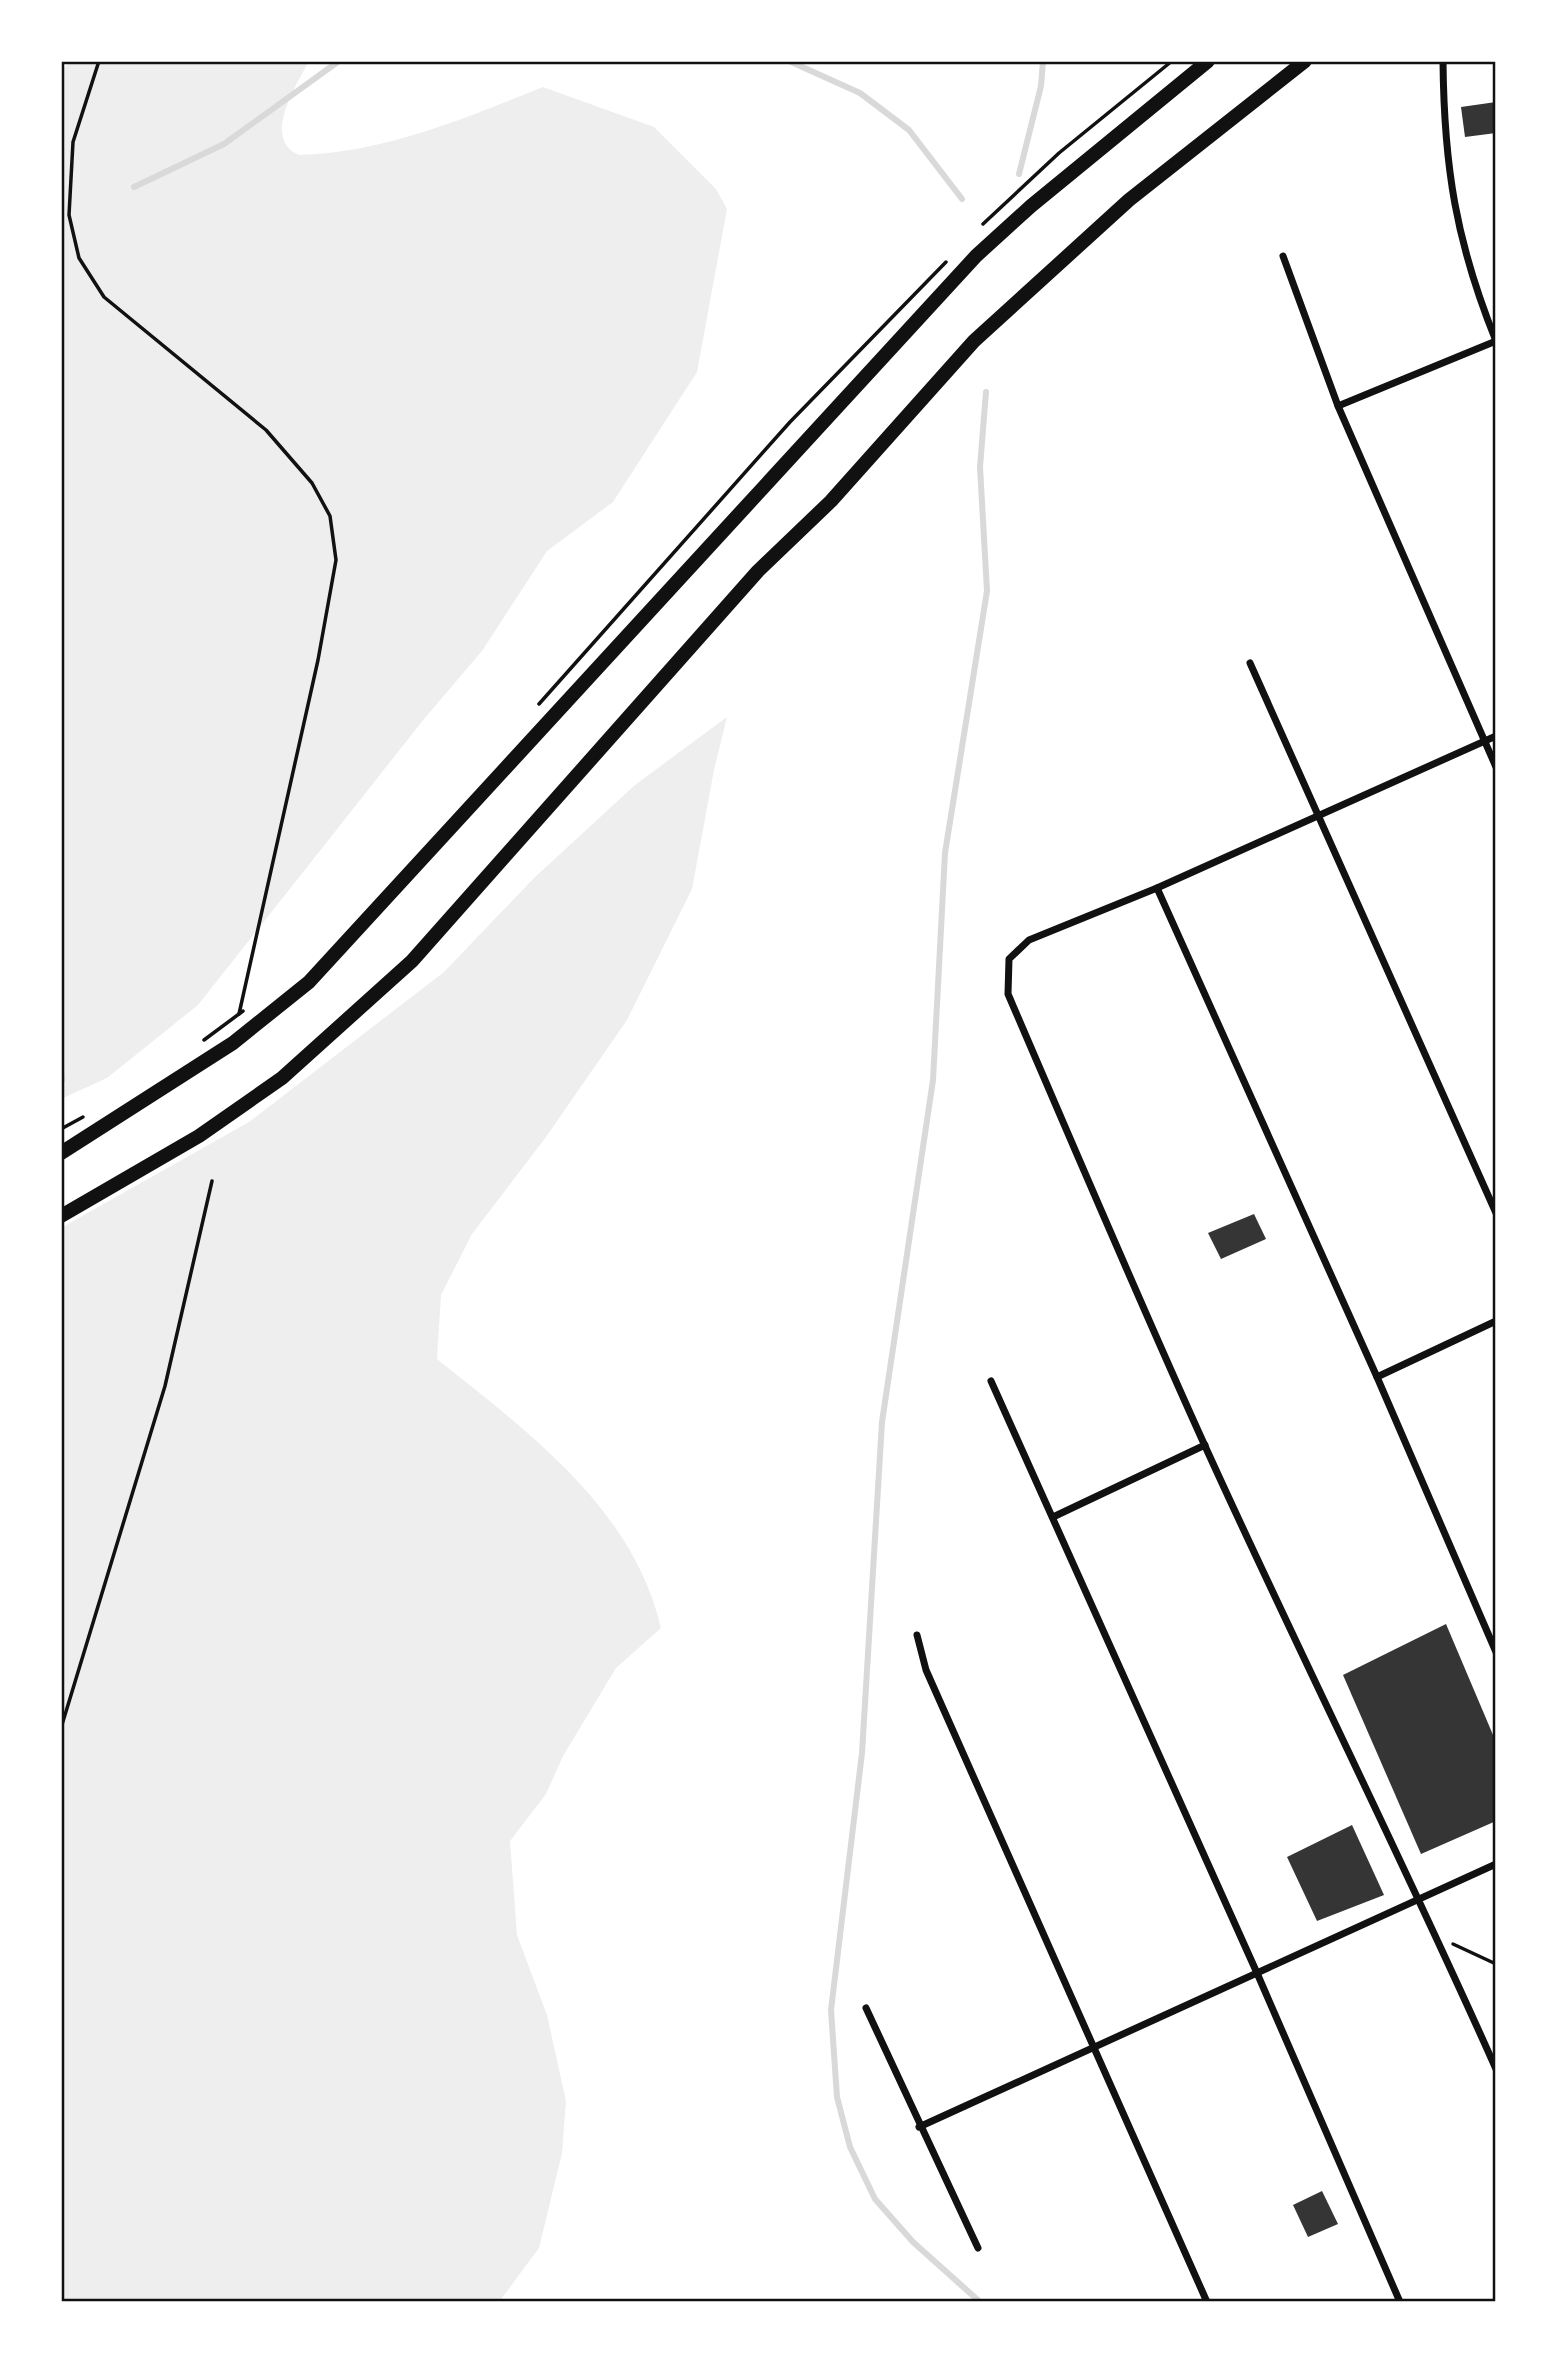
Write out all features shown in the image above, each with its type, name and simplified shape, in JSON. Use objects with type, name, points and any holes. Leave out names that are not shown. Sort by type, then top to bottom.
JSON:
[{"type":"main road","points":[[61,1153],[233,1043],[309,982],[976,256],[1031,206],[1208,61]]},
{"type":"main road","points":[[61,1216],[199,1136],[282,1077],[412,961],[758,572],[831,501],[974,341],[1129,200],[1305,61]]},
{"type":"street","points":[[1338,406],[1496,341],[1457,225],[1444,138],[1443,61]]},
{"type":"street","points":[[1283,256],[1338,406],[1496,767]]},
{"type":"street","points":[[1250,663],[1496,1213]]},
{"type":"street","points":[[1496,736],[1320,817],[1029,940],[1009,959],[1008,994],[1205,1445],[1324,1702],[1420,1899],[1496,2069]]},
{"type":"street","points":[[1157,888],[1377,1377],[1496,1651]]},
{"type":"street","points":[[1377,1377],[1496,1321]]},
{"type":"street","points":[[991,1381],[1257,1973],[1401,2302]]},
{"type":"street","points":[[1053,1517],[1205,1445]]},
{"type":"street","points":[[917,1635],[926,1670],[1207,2302]]},
{"type":"street","points":[[919,2127],[1496,1864]]},
{"type":"street","points":[[866,2008],[919,2127],[978,2248]]},
{"type":"path","points":[[99,61],[73,142],[69,215],[79,258],[104,297],[266,430],[312,483],[330,516],[336,560],[318,660],[233,1043]]},
{"type":"path","points":[[978,230],[1059,153],[1172,61]]},
{"type":"path","points":[[532,712],[797,414],[949,258]]},
{"type":"path","points":[[197,1045],[250,1006]]},
{"type":"path","points":[[61,1129],[92,1112]]},
{"type":"path","points":[[61,1728],[164,1386],[212,1181]]},
{"type":"path","points":[[1437,1937],[1496,1964]]},
{"type":"shaded area","points":[[72,61],[309,61],[285,111],[282,124],[283,137],[288,147],[299,155],[330,153],[393,141],[454,122],[543,87],[654,127],[716,189],[727,209],[697,372],[613,502],[547,551],[482,651],[424,719],[198,1005],[107,1078],[61,1099],[61,70]]},
{"type":"shaded area","points":[[727,717],[714,770],[692,889],[627,1020],[546,1137],[472,1234],[441,1295],[437,1359],[540,1445],[573,1476],[602,1509],[627,1546],[647,1585],[661,1628],[616,1668],[563,1756],[546,1794],[510,1841],[517,1935],[547,2015],[566,2101],[562,2153],[539,2248],[499,2302],[61,2302],[61,1228],[249,1122],[444,972],[534,878],[635,785]]},
{"type":"building","points":[[1496,102],[1496,133],[1465,137],[1461,107]]},
{"type":"building","points":[[1254,1214],[1266,1239],[1221,1259],[1208,1233]]},
{"type":"building","points":[[1446,1624],[1496,1742],[1496,1821],[1421,1854],[1343,1675]]},
{"type":"building","points":[[1352,1825],[1384,1895],[1317,1921],[1287,1857]]},
{"type":"building","points":[[1322,2191],[1338,2224],[1308,2237],[1293,2205]]},
{"type":"waterway","points":[[134,187],[224,144],[339,61]]},
{"type":"waterway","points":[[789,61],[860,93],[909,130],[962,199]]},
{"type":"waterway","points":[[1019,174],[1041,86],[1043,61]]},
{"type":"waterway","points":[[980,2302],[913,2242],[875,2199],[850,2147],[837,2097],[831,2010],[862,1753],[882,1422],[933,1080],[945,853],[987,591],[980,467],[986,392]]},
{"type":"waterway","points":[[61,1068],[62,1080]]}]
